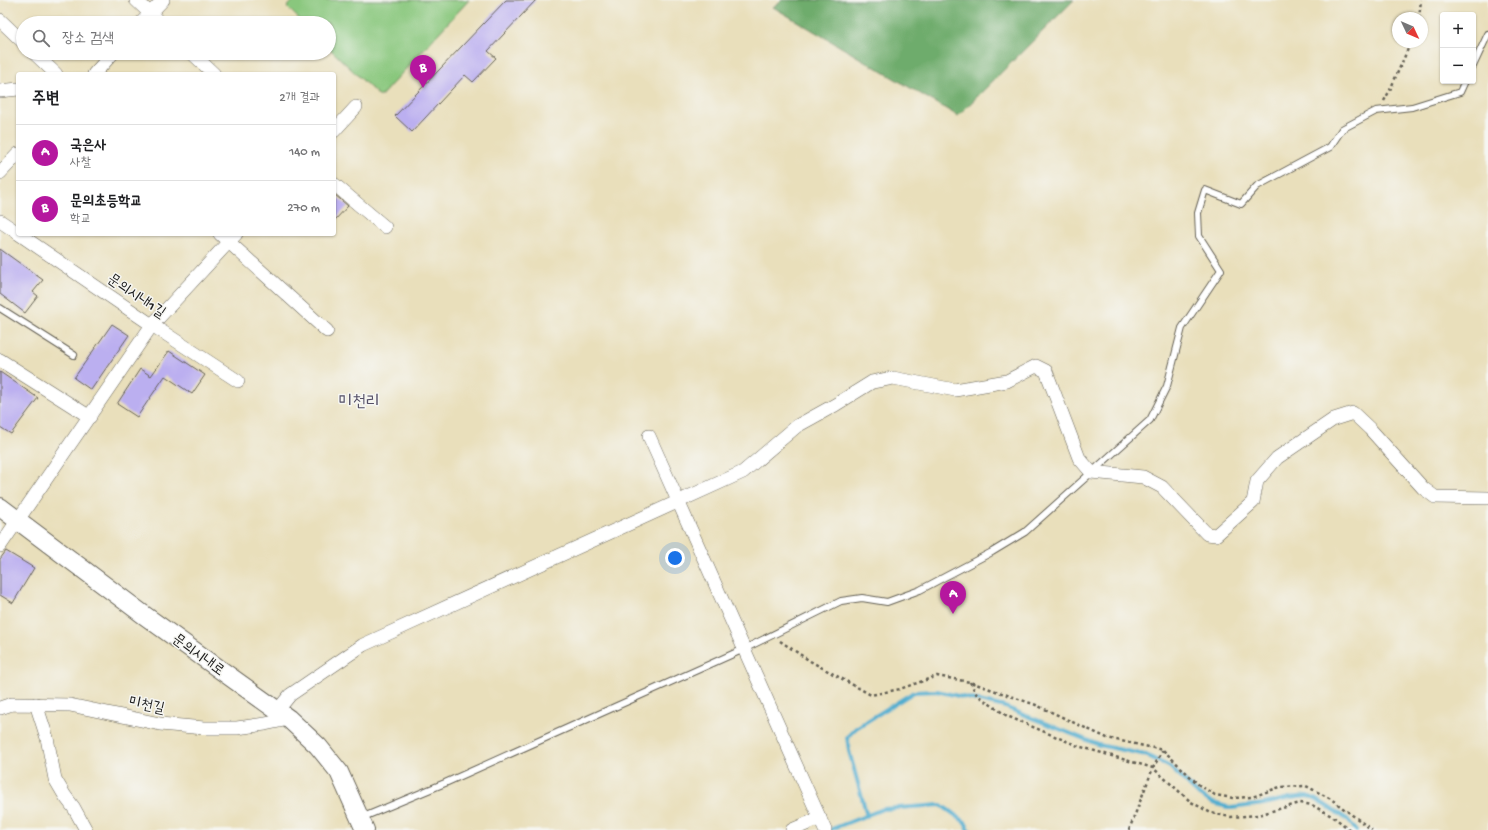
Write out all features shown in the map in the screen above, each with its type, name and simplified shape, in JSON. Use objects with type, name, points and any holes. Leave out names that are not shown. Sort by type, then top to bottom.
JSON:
[{"type":"street","points":[[136,0],[145,16]]},
{"type":"street","points":[[148,16],[163,0]]},
{"type":"street","points":[[0,20],[16,35]]},
{"type":"street","points":[[41,60],[54,72]]},
{"type":"street","points":[[96,72],[107,60]]},
{"type":"street","points":[[199,60],[212,72]]},
{"type":"street","points":[[0,91],[16,89]]},
{"type":"street","points":[[336,129],[356,107]]},
{"type":"street","points":[[0,173],[16,156]]},
{"type":"street","points":[[336,186],[384,227]]},
{"type":"street","name":"문의시내1길","points":[[0,221],[16,233]]},
{"type":"street","name":"문의시내1길","points":[[21,236],[152,325],[238,381]]},
{"type":"street","points":[[0,546],[152,325],[228,237],[327,331]]},
{"type":"street","points":[[0,360],[90,416]]},
{"type":"street","points":[[283,715],[290,695],[363,645],[743,472],[797,426],[872,382],[893,378],[955,390],[1007,382],[1036,366],[1046,371],[1079,458],[1091,472],[1143,477],[1162,487],[1207,534],[1216,535],[1253,502],[1256,481],[1277,458],[1334,419],[1353,413],[1370,429],[1423,488],[1435,497],[1488,498]]},
{"type":"street","points":[[649,436],[822,824],[792,830]]},
{"type":"street","name":"문의시내로","points":[[0,507],[144,615],[283,715],[318,746],[338,772],[362,824]]},
{"type":"street","name":"미천길","points":[[0,708],[12,704],[70,705],[160,724],[204,728],[237,728],[265,724],[283,715]]},
{"type":"street","points":[[36,704],[47,738],[55,778],[86,830]]},
{"type":"lane","points":[[1476,60],[1488,34]]},
{"type":"lane","points":[[362,824],[445,783],[744,649],[841,601],[862,598],[887,602],[920,590],[992,552],[1025,532],[1150,420],[1167,386],[1182,328],[1221,270],[1199,236],[1198,213],[1205,190],[1241,204],[1257,186],[1330,147],[1342,129],[1376,111],[1412,107],[1460,92],[1464,84]]},
{"type":"lane","points":[[0,308],[74,355]]},
{"type":"path","points":[[1420,12],[1421,0]]},
{"type":"path","points":[[1382,110],[1384,99],[1390,90],[1408,48]]},
{"type":"path","points":[[772,635],[810,661],[871,695],[900,689],[937,676],[970,682],[1036,705],[1107,738],[1163,750],[1199,785],[1215,795],[1233,798],[1252,797],[1280,786],[1306,786],[1331,799],[1372,830]]},
{"type":"path","points":[[970,682],[977,694],[1007,716],[1078,746],[1153,767],[1191,802],[1211,813],[1231,817],[1258,814],[1300,803],[1312,805],[1335,818],[1350,830]]},
{"type":"path","points":[[1129,830],[1153,767],[1163,750]]},
{"type":"green space","points":[[294,0],[469,0],[380,97],[336,55],[336,16],[296,16],[287,7]]},
{"type":"green space","points":[[782,0],[1074,0],[958,116],[773,7]]},
{"type":"building","points":[[506,0],[536,0],[488,51],[496,58],[473,82],[465,75],[412,132],[395,116]]},
{"type":"building","points":[[336,196],[348,206],[336,219]]},
{"type":"building","points":[[0,249],[43,280],[33,292],[38,296],[25,313],[0,294]]},
{"type":"building","points":[[112,324],[129,335],[91,390],[74,378]]},
{"type":"building","points":[[169,351],[205,375],[192,394],[165,376],[137,417],[117,404],[140,369],[151,376]]},
{"type":"building","points":[[0,372],[38,398],[11,434],[0,427]]},
{"type":"building","points":[[6,551],[34,568],[13,603],[0,595],[0,559]]},
{"type":"waterway","points":[[867,816],[849,751],[847,737],[856,728],[914,692],[937,691],[1005,707],[1099,745],[1146,755],[1170,767],[1199,795],[1213,803],[1231,808],[1308,796],[1347,819],[1356,830]]},
{"type":"waterway","points":[[829,830],[883,809],[941,805],[965,822],[969,830]]},
{"type":"place","name":"문의초등학교","points":[[423,88]]},
{"type":"place","name":"국은사","points":[[953,614]]},
{"type":"district","name":"미천리","points":[[359,400]]}]
